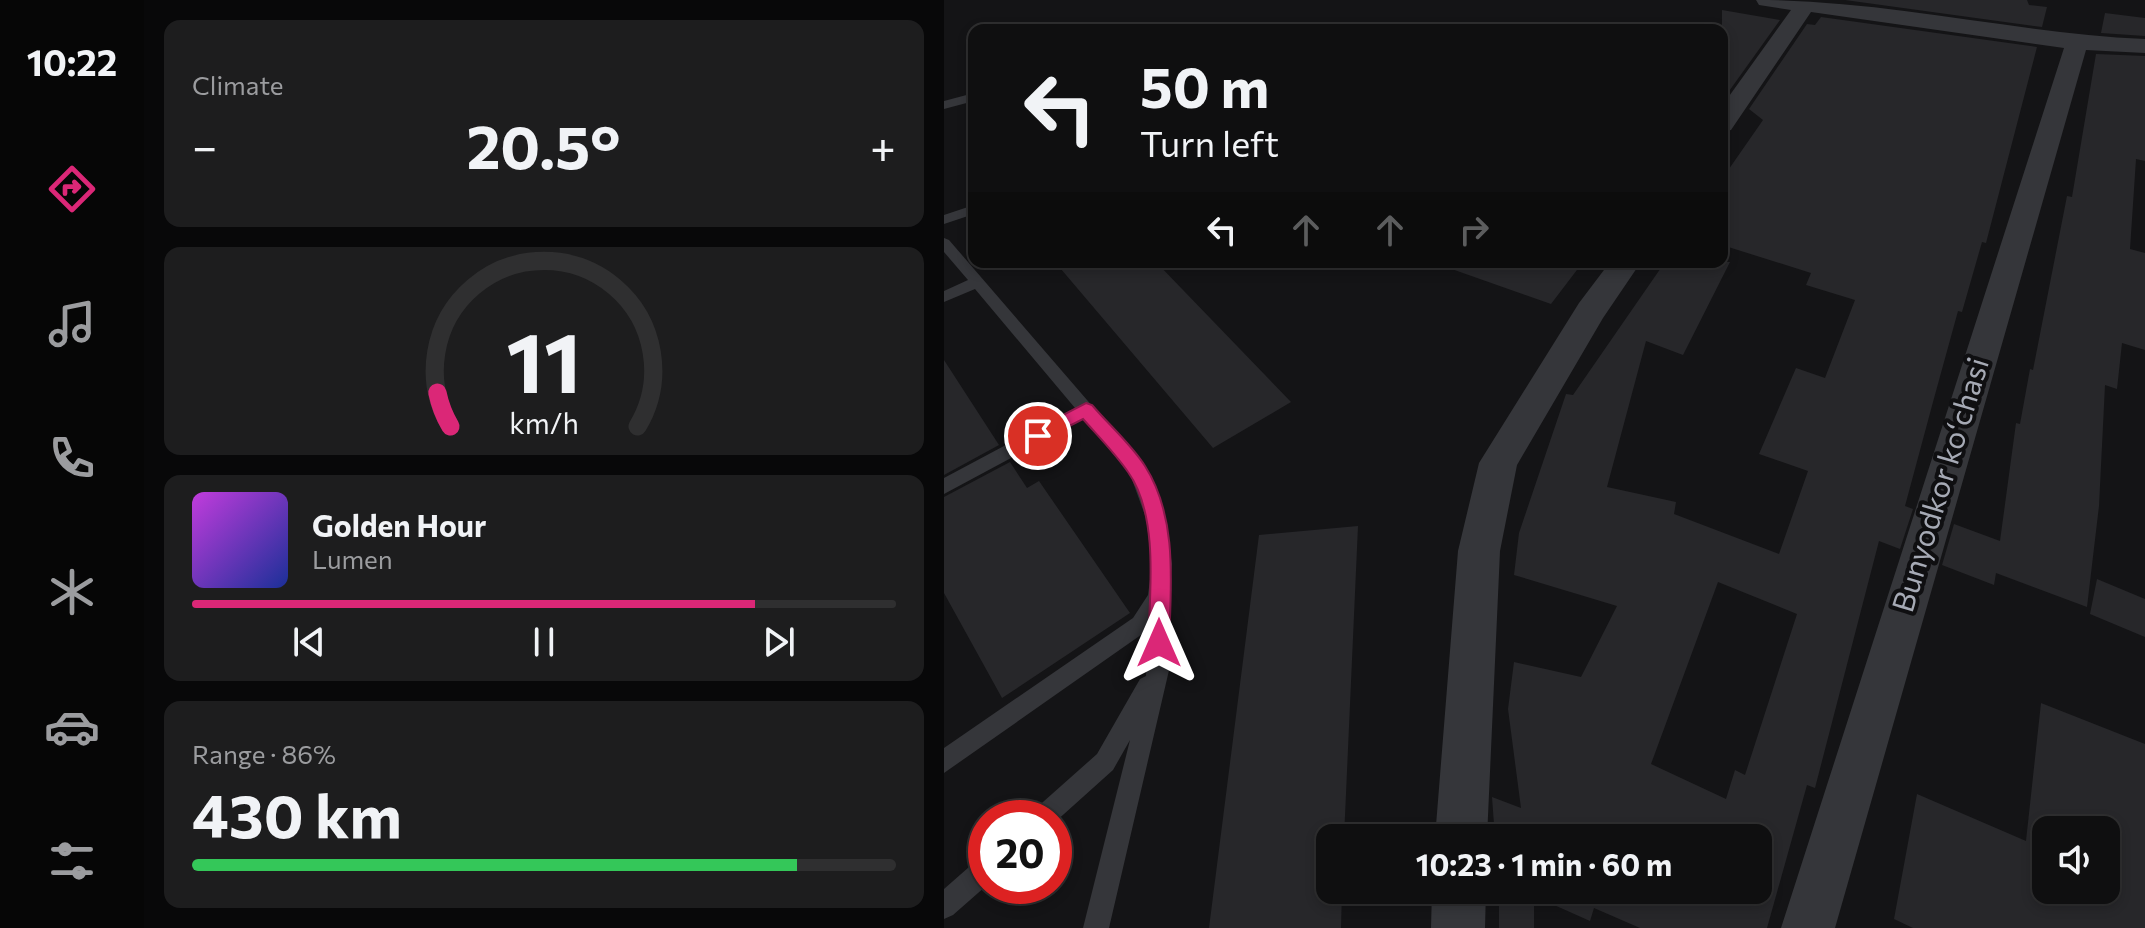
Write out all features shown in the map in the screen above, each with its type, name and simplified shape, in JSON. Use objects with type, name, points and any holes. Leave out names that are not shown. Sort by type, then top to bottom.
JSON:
[{"type":"street","points":[[1767,0],[1805,2],[2077,43],[2145,46]]},
{"type":"street","points":[[1728,115],[1805,2]]},
{"type":"street","name":"Bunyodkor koʻchasi","points":[[1808,928],[2077,43]]},
{"type":"street","points":[[1462,824],[1479,551],[1498,463],[1591,311],[1622,268]]},
{"type":"street","points":[[1458,928],[1459,904]]},
{"type":"lane","points":[[944,105],[968,99]]},
{"type":"lane","points":[[944,220],[968,211]]},
{"type":"lane","points":[[944,243],[1138,471],[1155,518],[1162,564],[1158,597],[1159,666],[1096,928]]},
{"type":"lane","points":[[944,297],[977,282]]},
{"type":"lane","points":[[944,487],[1086,410]]},
{"type":"lane","points":[[944,762],[1140,625],[1158,597]]},
{"type":"lane","points":[[1062,800],[1105,762],[1159,666]]},
{"type":"lane","points":[[944,906],[968,885]]},
{"type":"building","points":[[1845,0],[2027,0],[2029,5],[2047,7],[2042,27]]},
{"type":"building","points":[[1722,10],[1780,20],[1728,93],[1728,24],[1722,24]]},
{"type":"building","points":[[2105,13],[2145,18],[2145,36],[2101,33]]},
{"type":"building","points":[[1821,17],[2037,47],[1986,243],[1982,242],[1962,312],[1958,311],[1905,506],[1913,509],[1900,549],[1879,541],[1815,788],[1807,785],[1767,928],[1640,928],[1594,908],[1590,921],[1552,904],[1772,904],[1772,824],[1494,824],[1492,797],[1521,808],[1508,709],[1514,662],[1581,677],[1617,606],[1514,575],[1519,533],[1566,394],[1573,395],[1661,268],[1727,268],[1683,355],[1646,341],[1607,487],[1676,502],[1674,514],[1779,554],[1808,471],[1759,454],[1796,368],[1825,378],[1855,300],[1806,285],[1811,273],[1728,247],[1728,170],[1763,120],[1749,109],[1807,24],[1815,25]],"holes":[[[1718,582],[1797,614],[1745,775],[1735,770],[1726,799],[1651,764]]]},
{"type":"building","points":[[2096,54],[2145,56],[2145,161],[2136,159],[2130,249],[2145,253],[2145,350],[2122,343],[2117,389],[2105,385],[2099,506],[2087,607],[1996,573],[1994,585],[1942,565],[1954,524],[2000,541],[2016,423],[2020,424],[2030,369],[2033,370],[2067,196],[2072,197]]},
{"type":"building","points":[[1060,268],[1162,268],[1291,402],[1213,448]]},
{"type":"building","points":[[1449,268],[1578,268],[1551,304]]},
{"type":"building","points":[[944,360],[999,445],[944,475]]},
{"type":"building","points":[[1010,462],[1027,488],[1039,481],[1130,613],[1002,698],[944,593],[944,497]]},
{"type":"building","points":[[1358,526],[1345,824],[1316,824],[1316,904],[1342,904],[1341,928],[1209,928],[1259,535]]},
{"type":"building","points":[[2097,579],[2145,599],[2145,637],[2090,614]]},
{"type":"building","points":[[2041,703],[2145,744],[2145,928],[1913,928],[1894,919],[1917,794],[2026,841]]},
{"type":"building","points":[[1499,904],[1534,904],[1534,928],[1499,928]]},
{"type":"route","points":[[1038,436],[1086,410],[1138,471],[1155,518],[1162,564],[1158,597],[1159,643]]}]
